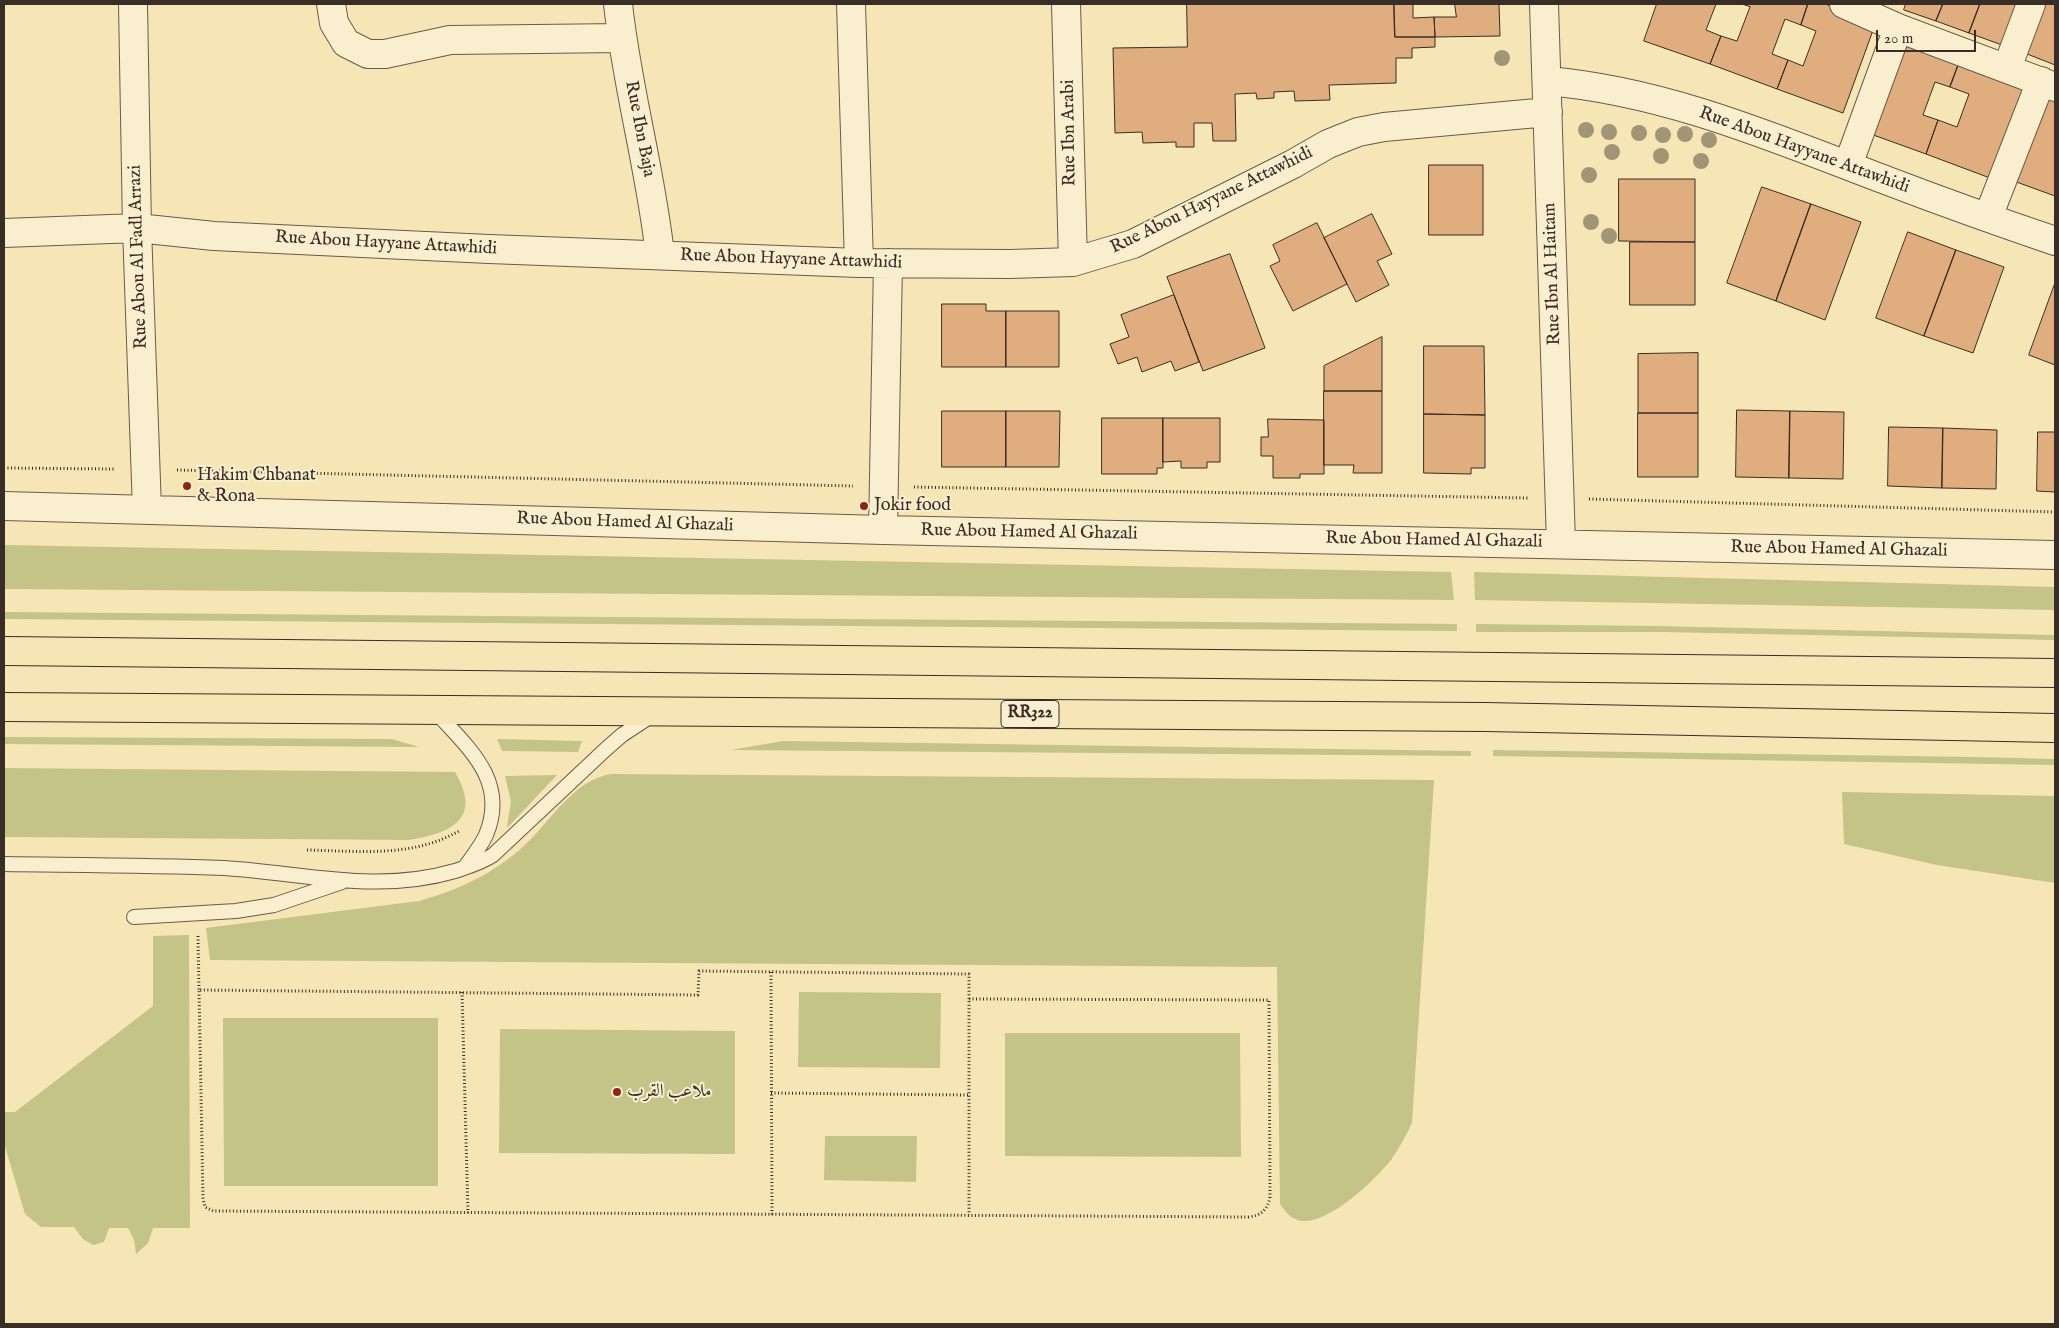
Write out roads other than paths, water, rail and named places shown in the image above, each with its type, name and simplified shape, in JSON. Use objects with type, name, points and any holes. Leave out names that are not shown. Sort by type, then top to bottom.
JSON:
[{"type":"main road","points":[[4,651],[2055,673]]},
{"type":"main road","name":"RR322","points":[[4,707],[1475,717],[2055,728]]},
{"type":"street","name":"Rue Abou Al Fadl Arrazi","points":[[133,4],[137,228],[147,510]]},
{"type":"street","points":[[332,4],[334,23],[346,43],[368,54],[385,54],[450,40],[621,38]]},
{"type":"street","name":"Rue Ibn Baja","points":[[618,4],[621,38],[656,213],[660,255]]},
{"type":"street","points":[[851,4],[859,263]]},
{"type":"street","name":"Rue Ibn Arabi","points":[[1066,4],[1073,262]]},
{"type":"street","name":"Rue Ibn Al Haitam","points":[[1544,4],[1561,544]]},
{"type":"street","points":[[1844,4],[1898,28],[2048,84],[1988,217]]},
{"type":"street","points":[[2007,68],[2031,4]]},
{"type":"street","points":[[1848,165],[1898,28]]},
{"type":"street","name":"Rue Abou Hayyane Attawhidi","points":[[1547,81],[1586,84],[1652,98],[1800,146],[2055,241]]},
{"type":"street","name":"Rue Abou Hayyane Attawhidi","points":[[4,233],[137,228],[214,236],[859,263],[1073,262],[1133,244],[1293,164],[1328,144],[1358,132],[1392,126],[1548,112]]},
{"type":"street","points":[[883,530],[888,263]]},
{"type":"street","name":"Rue Abou Hamed Al Ghazali","points":[[4,506],[883,530],[2055,555]]},
{"type":"lane","points":[[434,709],[480,762],[492,794],[493,809],[485,837],[465,867]]},
{"type":"lane","points":[[4,864],[225,868],[345,881],[406,882],[485,861],[622,735],[658,712]]},
{"type":"lane","points":[[134,917],[198,915],[274,905],[345,881]]},
{"type":"place","name":"Hakim Chbanat & Rona","points":[[187,486]]},
{"type":"place","name":"Jokir food","points":[[864,506]]},
{"type":"place","name":"ملاعب القرب","points":[[617,1092]]}]
